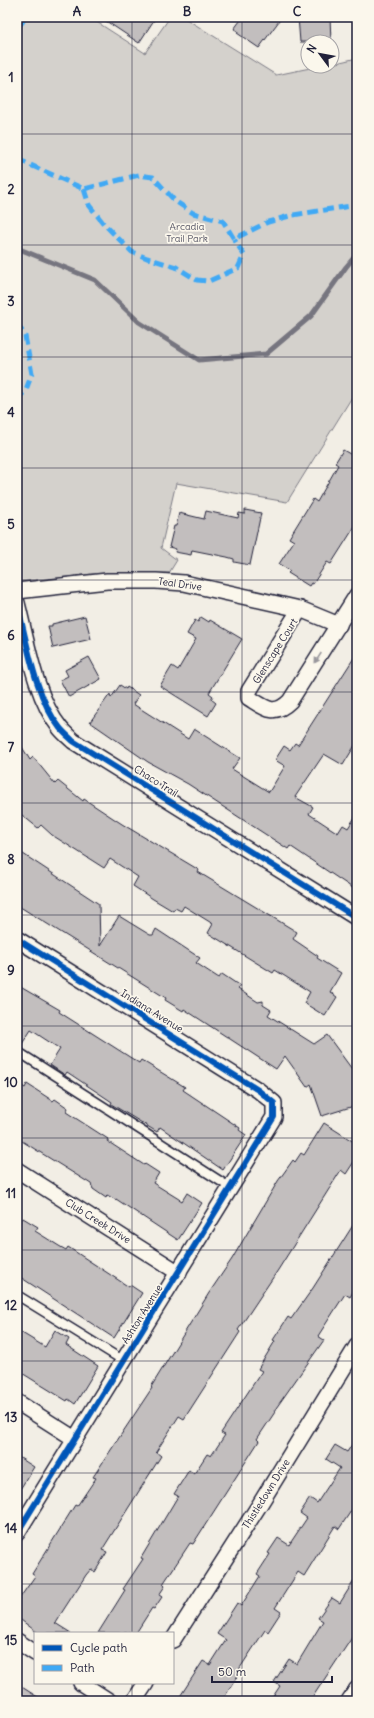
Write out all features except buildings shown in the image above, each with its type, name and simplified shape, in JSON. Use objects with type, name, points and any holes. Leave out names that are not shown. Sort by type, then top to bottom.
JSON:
[{"type":"street","name":"Teal Drive","points":[[17,591],[107,581],[156,581],[184,583],[300,609],[339,625]]},
{"type":"street","points":[[339,625],[357,595]]},
{"type":"street","name":"Chaco Trail","points":[[17,603],[40,690],[50,712],[60,728],[73,741],[357,918]]},
{"type":"street","name":"Glenscape Court","points":[[300,609],[249,691],[249,698],[262,706],[278,710],[282,709],[290,701],[339,625]]},
{"type":"street","name":"Indiana Avenue","points":[[17,939],[245,1081],[274,1103]]},
{"type":"street","name":"Ashton Avenue","points":[[17,1531],[180,1273],[274,1117],[274,1103]]},
{"type":"street","name":"Club Creek Drive","points":[[17,1170],[180,1273]]},
{"type":"street","name":"Thistledown Drive","points":[[174,1638],[260,1504],[357,1346]]},
{"type":"street","points":[[17,1402],[75,1439]]},
{"type":"street","points":[[17,1641],[34,1652]]},
{"type":"street","points":[[83,1684],[109,1701]]},
{"type":"street","points":[[134,1701],[145,1684]]},
{"type":"street","points":[[349,1701],[357,1689]]},
{"type":"lane","points":[[17,1051],[231,1188]]},
{"type":"lane","points":[[17,1295],[124,1361]]},
{"type":"green space","name":"Arcadia Trail Park","points":[[17,17],[89,17],[145,53],[170,17],[183,17],[276,75],[300,70],[300,74],[340,74],[340,62],[357,58],[357,389],[287,502],[176,483],[161,548],[177,560],[169,573],[92,574],[17,583]]},
{"type":"waterway","points":[[17,248],[95,280],[139,322],[199,360],[266,354],[311,316],[357,254]]},
{"type":"marked path","points":[[17,28],[23,21],[23,17]]},
{"type":"marked path","points":[[17,159],[84,189],[139,175],[153,177],[175,201],[193,213],[223,221],[234,239],[268,222],[293,215],[357,205]]},
{"type":"marked path","points":[[84,189],[89,205],[104,224],[132,252],[176,267],[197,280],[209,281],[238,268],[244,255],[234,239]]},
{"type":"marked path","points":[[17,323],[25,336],[32,374],[25,392],[17,398]]},
{"type":"cycle path","points":[[17,603],[28,652],[44,701],[60,728],[73,741],[357,918]]},
{"type":"cycle path","points":[[17,939],[258,1090],[274,1103],[274,1117],[17,1533]]}]
